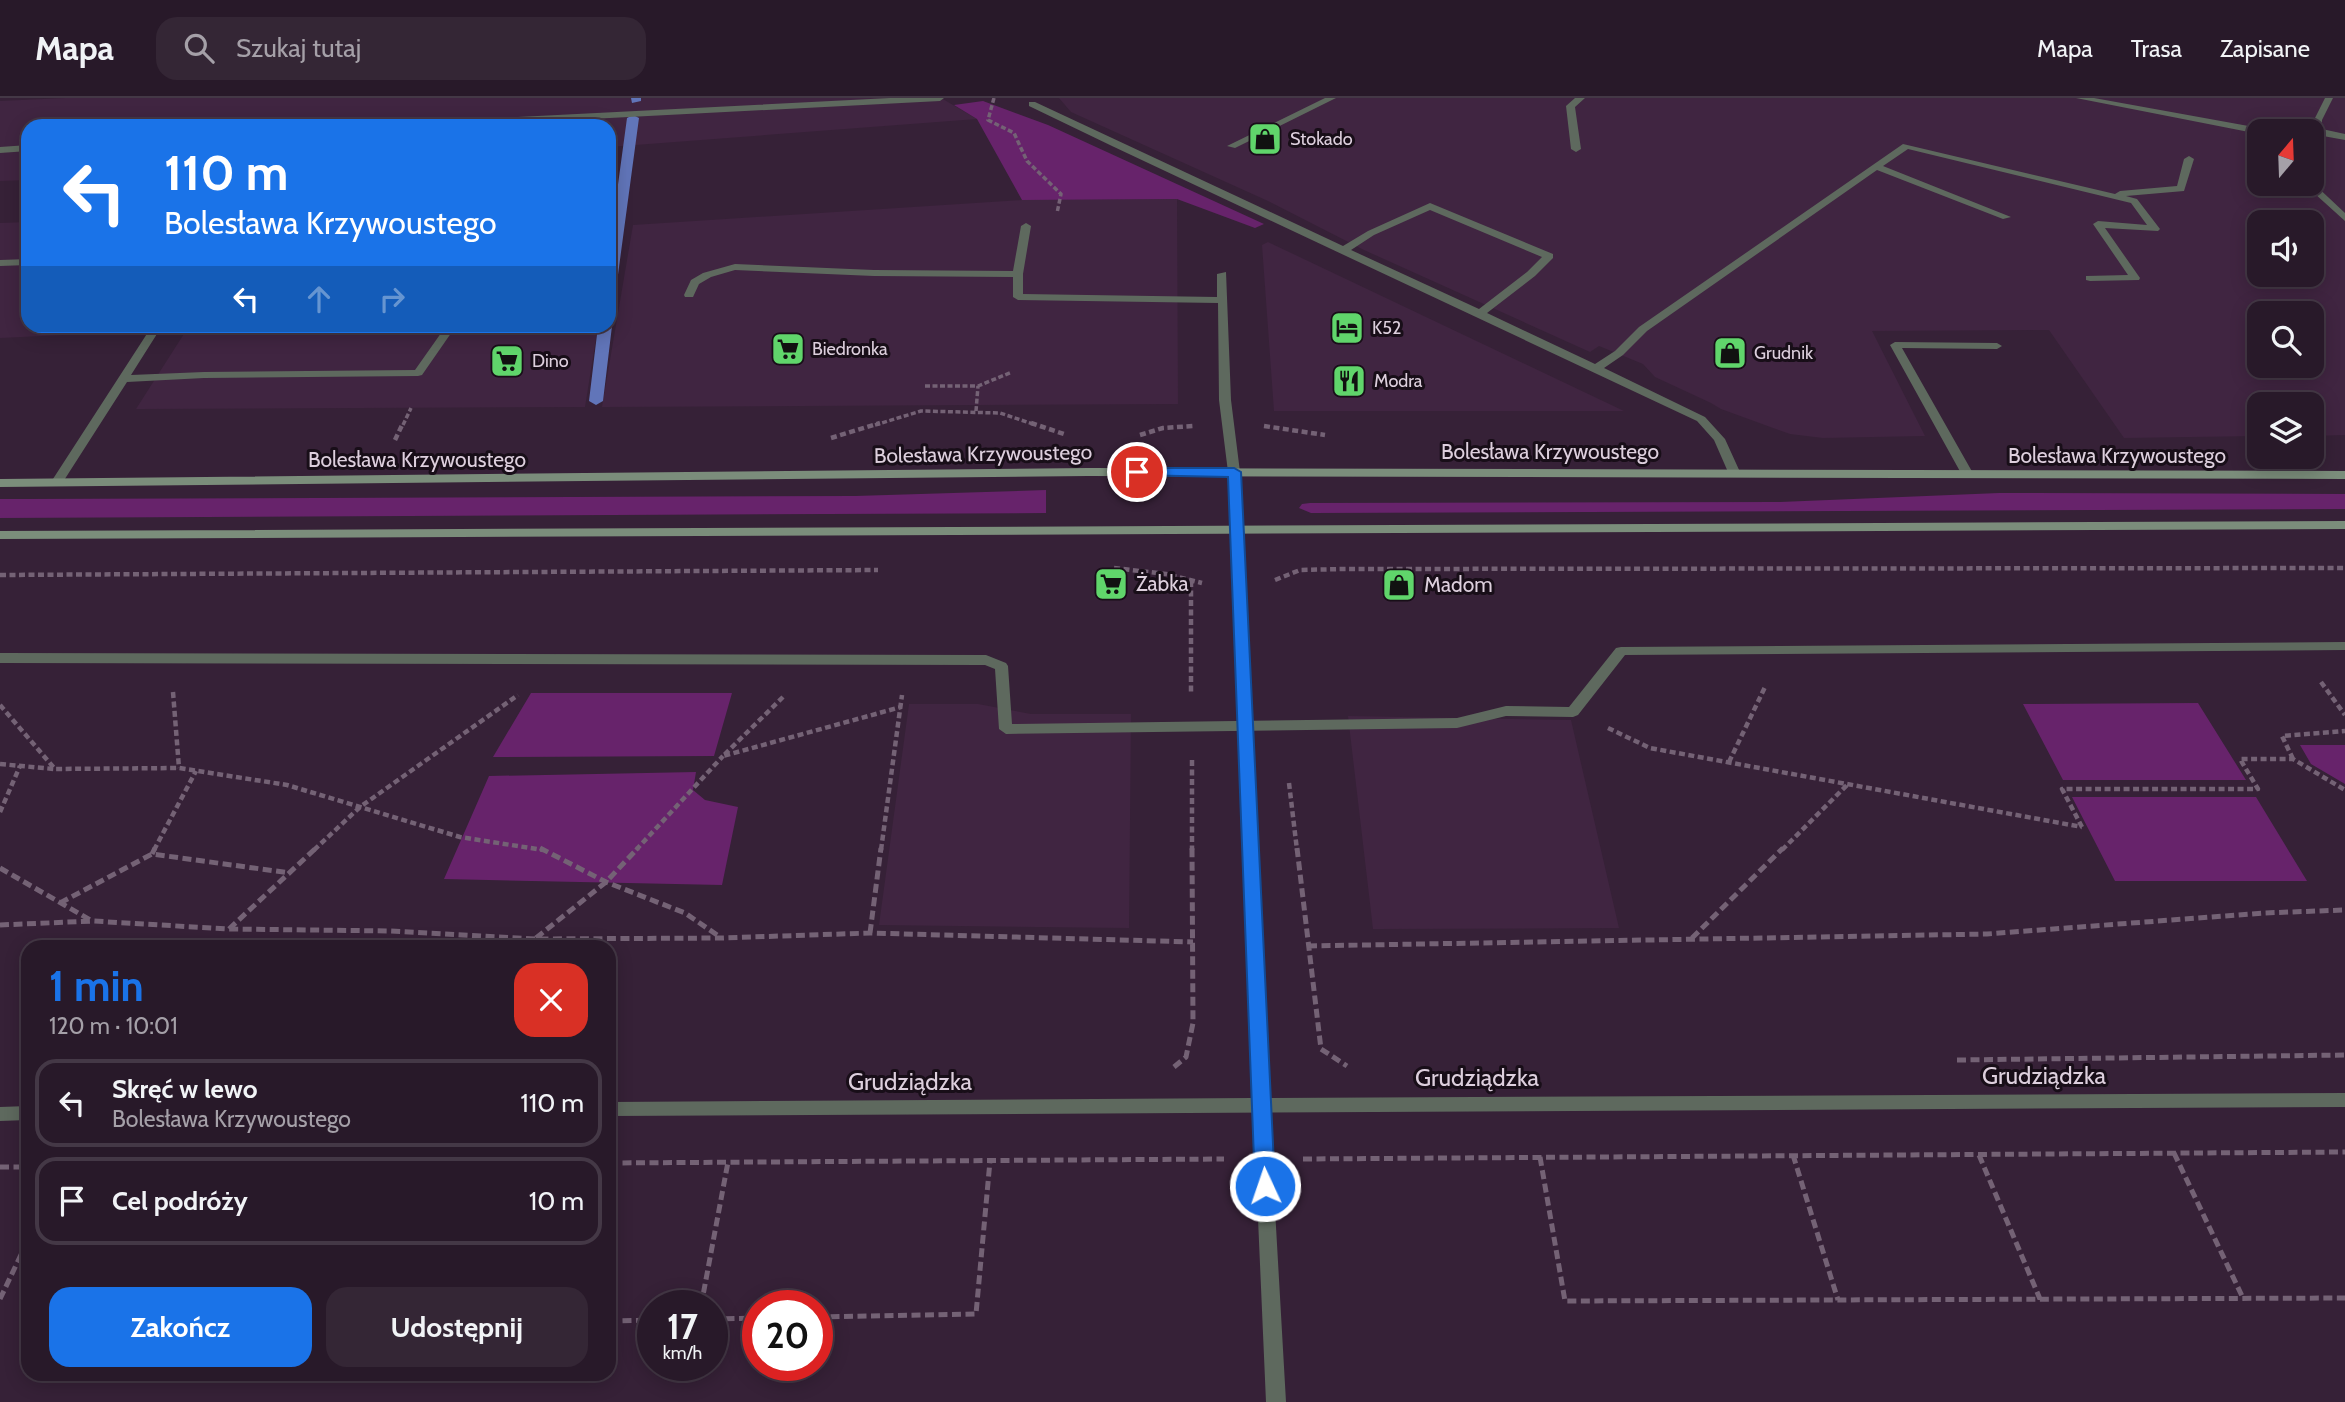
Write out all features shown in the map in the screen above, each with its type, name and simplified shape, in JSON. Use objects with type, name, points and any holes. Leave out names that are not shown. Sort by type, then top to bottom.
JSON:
[{"type":"main road","name":"Bolesława Krzywoustego","points":[[0,483],[1234,472],[2345,475]]},
{"type":"main road","points":[[0,535],[2345,525]]},
{"type":"street","points":[[536,119],[940,98]]},
{"type":"street","points":[[1044,98],[1032,104],[1189,180],[1481,312],[1701,419],[1719,439],[1734,472]]},
{"type":"street","points":[[1232,146],[1332,98]]},
{"type":"street","points":[[1576,149],[1570,106],[1581,98]]},
{"type":"street","points":[[2080,98],[2247,130]]},
{"type":"street","points":[[2318,119],[2329,98]]},
{"type":"street","points":[[2324,132],[2345,137]]},
{"type":"street","points":[[1597,367],[1619,353],[1643,328],[1906,146],[2134,201],[2155,229],[2098,224],[2135,278],[2090,278]]},
{"type":"street","points":[[0,150],[21,148]]},
{"type":"street","points":[[2108,195],[2181,189],[2189,159]]},
{"type":"street","points":[[1875,166],[2006,217]]},
{"type":"street","points":[[2322,196],[2343,215]]},
{"type":"street","points":[[1344,250],[1371,233],[1430,206],[1549,256],[1531,274],[1481,312]]},
{"type":"street","points":[[1026,226],[1018,274],[1018,297],[1222,300]]},
{"type":"street","points":[[0,263],[21,262]]},
{"type":"street","points":[[690,295],[695,282],[707,275],[735,267],[874,273],[1018,274]]},
{"type":"street","points":[[1222,274],[1227,426],[1234,472],[1237,528],[1263,1159],[1276,1402]]},
{"type":"street","points":[[57,482],[153,333]]},
{"type":"street","points":[[122,379],[204,374],[418,373],[446,333]]},
{"type":"street","points":[[1968,475],[1895,345],[1997,346]]},
{"type":"street","points":[[0,658],[566,657],[986,660],[1002,666],[1006,729],[1457,723],[1506,711],[1573,712],[1621,650],[2345,646]]},
{"type":"street","name":"Grudziądzka","points":[[616,1109],[2345,1100]]},
{"type":"street","points":[[0,1114],[21,1113]]},
{"type":"path","points":[[994,98],[988,120],[1014,134],[1027,161],[1061,194],[1061,204],[1056,215]]},
{"type":"path","points":[[925,386],[978,386],[1012,372]]},
{"type":"path","points":[[976,411],[978,386]]},
{"type":"path","points":[[395,440],[413,406]]},
{"type":"path","points":[[824,440],[921,411],[1000,413],[1073,437]]},
{"type":"path","points":[[1192,426],[1193,417]]},
{"type":"path","points":[[1105,567],[1166,574],[1212,586]]},
{"type":"path","points":[[1269,583],[1300,570],[1345,569],[2345,568]]},
{"type":"path","points":[[0,575],[892,570]]},
{"type":"path","points":[[1167,1073],[1186,1057],[1193,1023],[1191,581]]},
{"type":"path","points":[[1729,763],[1782,649]]},
{"type":"path","points":[[170,657],[179,768]]},
{"type":"path","points":[[228,929],[360,807],[496,713],[566,657]]},
{"type":"path","points":[[870,933],[907,659]]},
{"type":"path","points":[[536,939],[606,882],[723,756],[792,688]]},
{"type":"path","points":[[0,705],[55,769]]},
{"type":"path","points":[[723,756],[901,707]]},
{"type":"path","points":[[1573,712],[1650,748],[2082,827],[2062,789],[2258,789],[2239,759],[2293,759],[2345,790]]},
{"type":"path","points":[[1281,724],[1321,1049],[1351,1068]]},
{"type":"path","points":[[2293,759],[2282,736],[2345,731]]},
{"type":"path","points":[[0,764],[55,769],[179,768],[287,785],[460,836],[538,847],[606,882],[685,913],[721,938]]},
{"type":"path","points":[[0,812],[20,766]]},
{"type":"path","points":[[60,903],[152,854],[196,771]]},
{"type":"path","points":[[1692,938],[1848,785]]},
{"type":"path","points":[[152,854],[290,873]]},
{"type":"path","points":[[0,868],[93,921]]},
{"type":"path","points":[[1308,946],[1987,934],[2263,913],[2345,910]]},
{"type":"path","points":[[0,925],[93,921],[228,929],[391,931],[536,939],[721,938],[870,933],[1193,942]]},
{"type":"path","points":[[1945,1060],[2345,1055]]},
{"type":"path","points":[[616,1163],[2345,1152]]},
{"type":"path","points":[[2174,1153],[2243,1298]]},
{"type":"path","points":[[1979,1155],[2040,1299]]},
{"type":"path","points":[[1793,1156],[1838,1300]]},
{"type":"path","points":[[1540,1157],[1565,1301],[2345,1298]]},
{"type":"path","points":[[833,1317],[976,1314],[990,1161]]},
{"type":"path","points":[[704,1290],[728,1163]]},
{"type":"path","points":[[0,1167],[21,1167]]},
{"type":"path","points":[[0,1299],[21,1255]]},
{"type":"path","points":[[616,1321],[637,1320]]},
{"type":"shaded area","points":[[65,98],[941,98],[977,119],[616,146],[616,119],[21,119],[21,180],[0,181],[0,101]]},
{"type":"shaded area","points":[[1059,98],[2345,98],[2345,435],[2324,436],[2324,392],[2247,392],[2247,436],[2124,438],[2049,330],[1872,331],[1925,436],[1823,438],[1790,434],[1721,409],[1655,377],[1643,364],[1599,346],[1590,352],[1364,250],[1268,201],[1071,112]]},
{"type":"shaded area","points":[[983,101],[1048,125],[1264,224],[1255,228],[1177,199],[1022,200],[977,119],[954,105]]},
{"type":"shaded area","points":[[1177,199],[1178,404],[602,407],[633,225],[1022,200]]},
{"type":"shaded area","points":[[21,222],[21,333],[106,333],[0,338],[0,223]]},
{"type":"shaded area","points":[[1268,242],[1624,411],[1274,411],[1262,245]]},
{"type":"shaded area","points":[[185,333],[597,333],[585,407],[136,409]]},
{"type":"shaded area","points":[[1046,490],[1046,513],[0,518],[0,499],[855,496]]},
{"type":"shaded area","points":[[1999,493],[2345,494],[2345,509],[1311,513],[1299,508],[1302,504],[1310,503],[1780,502]]},
{"type":"shaded area","points":[[531,693],[732,693],[714,756],[493,757]]},
{"type":"shaded area","points":[[2198,703],[2246,780],[2063,780],[2023,704]]},
{"type":"shaded area","points":[[909,704],[978,704],[1031,714],[1131,714],[1129,928],[879,925]]},
{"type":"shaded area","points":[[1348,716],[1571,720],[1619,928],[1373,929]]},
{"type":"shaded area","points":[[2300,745],[2345,745],[2345,784],[2311,764]]},
{"type":"shaded area","points":[[696,772],[693,790],[705,800],[738,807],[722,885],[444,879],[489,776]]},
{"type":"shaded area","points":[[2072,797],[2256,797],[2307,881],[2115,881]]},
{"type":"waterway","points":[[616,245],[633,118]]},
{"type":"waterway","points":[[596,401],[604,333]]},
{"type":"place","name":"Stokado","points":[[1265,139]]},
{"type":"place","name":"K52","points":[[1347,328]]},
{"type":"place","name":"Biedronka","points":[[788,349]]},
{"type":"place","name":"Grudnik","points":[[1730,353]]},
{"type":"place","name":"Dino","points":[[507,361]]},
{"type":"place","name":"Modra","points":[[1349,381]]},
{"type":"place","name":"Żabka","points":[[1111,584]]},
{"type":"place","name":"Madom","points":[[1399,585]]},
{"type":"route","points":[[1137,472],[1234,472],[1265,1186]]}]
